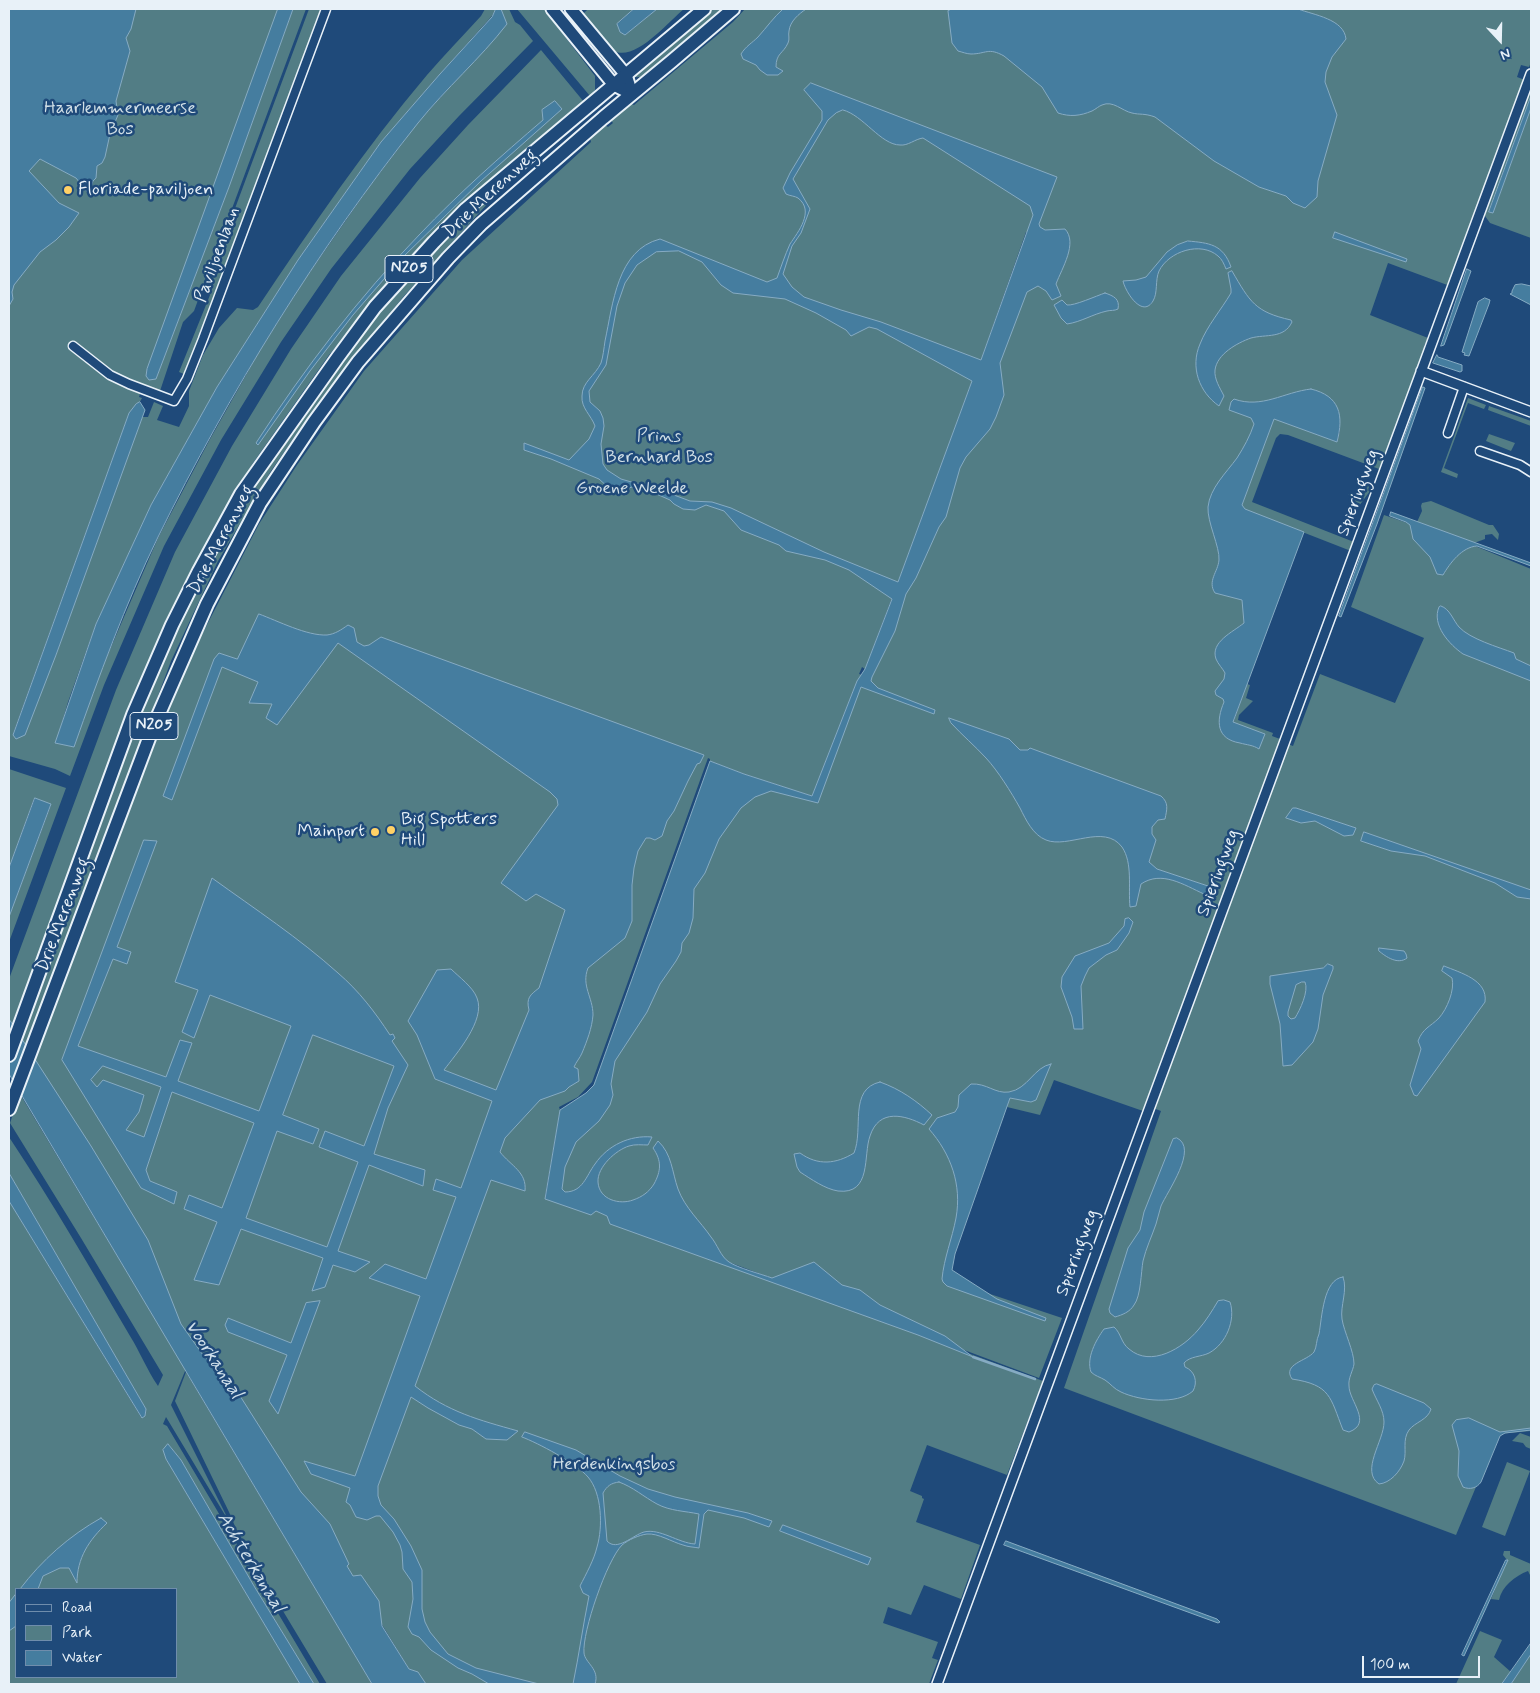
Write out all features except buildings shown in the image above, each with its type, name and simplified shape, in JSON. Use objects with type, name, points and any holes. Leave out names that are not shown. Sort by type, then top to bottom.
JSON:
[{"type":"highway","name":"Drie Merenweg","points":[[9,1055],[133,715],[172,625],[241,494],[375,307],[434,242],[466,210],[704,9]]},
{"type":"highway","name":"Drie Merenweg","points":[[9,1109],[154,724],[207,604],[260,503],[314,422],[358,362],[448,258],[481,224],[733,9]]},
{"type":"main road","points":[[552,9],[614,84],[632,94]]},
{"type":"main road","points":[[571,9],[626,75],[632,94]]},
{"type":"street","name":"Paviljoenlaan","points":[[73,346],[110,375],[174,401],[187,379],[203,339],[326,9]]},
{"type":"street","name":"Spieringweg","points":[[937,1684],[1531,74]]},
{"type":"street","points":[[1421,371],[1531,412]]},
{"type":"street","points":[[1448,432],[1464,387]]},
{"type":"street","points":[[1480,451],[1520,465],[1531,472]]},
{"type":"green space","name":"Haarlemmermeerse Bos","points":[[9,9],[281,9],[156,379],[229,187],[293,9],[306,9],[194,311],[183,322],[160,391],[143,385],[139,397],[142,398],[140,402],[129,413],[13,734],[56,655],[142,417],[148,417],[154,402],[163,406],[157,420],[179,427],[189,406],[189,391],[203,355],[219,328],[237,308],[253,310],[258,307],[339,189],[404,103],[481,16],[485,9],[496,9],[492,16],[381,142],[298,260],[217,387],[151,505],[96,624],[68,702],[56,743],[74,747],[99,675],[158,538],[210,439],[259,352],[305,279],[367,190],[419,121],[506,25],[501,9],[509,9],[515,22],[520,25],[533,41],[410,169],[331,269],[281,342],[221,440],[164,546],[104,685],[70,776],[55,769],[9,756]]},
{"type":"green space","points":[[309,9],[322,9],[219,286],[184,374],[179,372],[210,295],[204,292]]},
{"type":"green space","points":[[517,9],[544,9],[595,76],[595,90],[590,96]]},
{"type":"green space","points":[[588,9],[634,9],[617,24],[625,35],[657,9],[684,9],[640,47],[621,53],[608,47],[596,34],[582,15]]},
{"type":"green space","points":[[708,9],[725,9],[648,75],[635,77],[632,74]]},
{"type":"green space","points":[[745,9],[1531,9],[1531,62],[1529,67],[1521,65],[1517,77],[1525,80],[1450,286],[1388,263],[1370,315],[1428,338],[1424,346],[1427,348],[1379,469],[1288,435],[1280,434],[1276,438],[1252,502],[1354,542],[1351,551],[1269,519],[1233,723],[1247,684],[1250,685],[1246,698],[1253,701],[1239,715],[1238,720],[1273,733],[1272,736],[1293,746],[1320,674],[1395,703],[1424,638],[1351,607],[1384,515],[1475,546],[1531,569],[1531,1431],[1498,1434],[1456,1535],[1064,1388],[1161,1111],[1145,1105],[1143,1111],[1054,1080],[1040,1115],[1007,1107],[1010,1097],[1031,1102],[1028,1093],[1005,1097],[945,1279],[1062,1318],[1039,1378],[608,1217],[609,1220],[1043,1381],[1007,1475],[927,1445],[910,1491],[922,1496],[924,1499],[916,1522],[980,1545],[961,1599],[924,1585],[911,1615],[888,1607],[883,1623],[938,1642],[932,1658],[938,1660],[929,1684],[426,1684],[409,1669],[353,1577],[297,1491],[195,1347],[171,1405],[231,1525],[166,1417],[163,1424],[167,1426],[320,1684],[314,1684],[254,1586],[181,1460],[168,1444],[166,1459],[300,1684],[9,1684],[9,1201],[141,1417],[145,1416],[146,1409],[9,1173],[9,1137],[71,1236],[158,1386],[163,1375],[10,1123],[20,1094],[173,1349],[33,1057],[121,830],[118,825],[124,810],[129,812],[133,800],[129,798],[140,772],[144,772],[196,646],[259,524],[297,465],[364,371],[462,260],[591,142],[590,137],[605,125],[608,127],[613,123],[610,119],[629,103],[634,105],[733,22]],"holes":[[[1046,230],[865,676],[859,674],[862,667],[865,669],[892,598],[895,581],[898,582],[972,381],[977,359],[981,360],[1026,232]],[[1338,409],[1340,430],[1337,442],[1274,418],[1242,505],[1265,414],[1330,417]],[[857,681],[815,801],[722,770],[555,1179],[572,1203],[545,1197],[559,1107],[578,1097],[592,1082],[708,758],[710,761],[744,774],[812,796]]]},
{"type":"green space","points":[[541,50],[584,102],[408,263],[329,355],[253,463],[193,569],[161,636],[12,1024],[9,1019],[9,979],[116,690],[175,552],[232,446],[291,349],[341,276],[420,178],[468,125]]},
{"type":"green space","points":[[1531,83],[1531,96],[1489,212],[1493,213],[1531,108],[1531,238],[1490,223],[1484,212]]},
{"type":"green space","points":[[507,182],[404,296],[351,361],[271,471],[218,561],[171,661],[27,1047],[20,1037],[151,683],[204,571],[267,460],[401,282],[460,224]]},
{"type":"green space","points":[[1468,398],[1486,405],[1484,409],[1468,403],[1444,468],[1458,474],[1457,478],[1441,472]]},
{"type":"green space","points":[[1489,406],[1531,421],[1531,426],[1488,410]]},
{"type":"green space","points":[[1489,434],[1515,443],[1511,451],[1486,441]]},
{"type":"green space","points":[[1365,480],[1370,491],[1359,506],[1348,494],[1360,493]]},
{"type":"green space","points":[[1431,501],[1493,525],[1499,534],[1498,540],[1492,534],[1485,535],[1485,539],[1474,543],[1417,522],[1422,511],[1422,503]]},
{"type":"green space","points":[[9,769],[66,788],[9,942],[9,917],[51,805],[34,799],[9,868]]},
{"type":"green space","points":[[186,1372],[372,1684],[327,1684],[242,1543],[175,1401]]},
{"type":"green space","points":[[1520,1433],[1531,1437],[1531,1449],[1523,1443],[1512,1441]]},
{"type":"green space","points":[[1507,1462],[1530,1471],[1505,1536],[1482,1527]]},
{"type":"green space","points":[[1504,1551],[1510,1551],[1510,1555],[1531,1564],[1531,1577],[1528,1571],[1518,1576],[1506,1586],[1499,1600],[1491,1599],[1507,1560],[1503,1555]]},
{"type":"green space","points":[[1480,1631],[1502,1640],[1494,1657],[1511,1672],[1502,1684],[1456,1684]]},
{"type":"green space","points":[[1531,1654],[1531,1684],[1511,1684]]},
{"type":"water","points":[[9,9],[136,9],[131,29],[126,38],[130,51],[116,101],[118,115],[110,134],[105,157],[102,163],[97,166],[96,178],[93,181],[89,194],[76,178],[40,159],[29,171],[59,203],[79,213],[56,240],[40,252],[14,285],[13,299],[9,306]]},
{"type":"water","points":[[278,9],[293,9],[229,187],[156,379],[149,380],[146,376],[147,369]]},
{"type":"water","points":[[496,9],[501,9],[507,24],[429,110],[381,171],[310,271],[245,375],[186,483],[134,589],[74,747],[55,743],[96,624],[151,505],[217,387],[298,260],[381,142],[492,17]]},
{"type":"water","points":[[634,9],[657,9],[625,35],[620,32],[617,24]]},
{"type":"water","points":[[783,9],[806,9],[791,24],[788,43],[778,56],[776,67],[783,71],[778,75],[767,75],[756,65],[743,59],[741,54]]},
{"type":"water","points":[[952,9],[1298,9],[1334,22],[1344,32],[1346,39],[1332,57],[1326,72],[1325,82],[1337,115],[1318,181],[1317,197],[1305,208],[1293,203],[1286,196],[1259,187],[1214,161],[1155,117],[1128,112],[1110,104],[1102,105],[1092,111],[1079,115],[1058,113],[1042,87],[1004,56],[990,51],[971,54],[958,51],[952,43],[948,11]]},
{"type":"water","points":[[811,83],[1057,177],[1039,224],[1045,230],[1065,229],[1069,235],[1068,256],[1056,284],[1061,296],[1052,300],[1046,291],[1038,286],[1027,292],[1000,363],[1004,395],[996,417],[990,429],[966,457],[960,468],[946,517],[939,527],[916,578],[906,594],[895,631],[872,677],[871,681],[878,688],[935,710],[934,714],[861,687],[818,803],[771,791],[755,797],[741,808],[719,839],[705,873],[694,889],[693,918],[689,933],[682,943],[681,952],[660,984],[647,1012],[615,1061],[611,1084],[613,1095],[610,1105],[599,1121],[576,1142],[565,1167],[562,1189],[565,1192],[571,1191],[580,1186],[606,1151],[628,1140],[652,1137],[648,1145],[634,1145],[624,1148],[613,1155],[604,1165],[598,1182],[599,1188],[606,1197],[616,1201],[628,1201],[645,1194],[650,1189],[659,1170],[658,1157],[653,1148],[658,1141],[669,1157],[678,1189],[685,1202],[729,1262],[772,1278],[814,1262],[842,1285],[860,1290],[880,1305],[945,1336],[973,1357],[918,1335],[610,1224],[607,1216],[596,1211],[591,1215],[545,1199],[560,1110],[586,1093],[594,1085],[710,761],[812,796],[857,681],[865,669],[892,599],[849,570],[825,560],[786,551],[779,545],[741,530],[724,511],[706,505],[695,510],[683,509],[670,500],[652,492],[632,487],[617,492],[599,479],[524,450],[524,443],[569,460],[589,439],[595,426],[583,404],[584,387],[601,363],[619,280],[634,254],[646,245],[660,239],[767,282],[777,278],[790,244],[801,228],[805,215],[803,203],[797,197],[786,194],[783,188],[822,120],[822,111],[804,90]],"holes":[[[843,110],[858,118],[893,144],[903,145],[923,138],[1030,206],[1033,215],[981,360],[881,322],[804,297],[792,287],[783,274],[792,246],[801,233],[810,209],[793,179],[828,120]],[[679,251],[702,262],[721,285],[733,293],[785,299],[816,313],[846,330],[851,336],[869,327],[877,329],[972,381],[898,582],[824,552],[731,508],[712,502],[690,501],[621,479],[607,470],[603,464],[601,444],[604,426],[603,418],[600,411],[590,402],[589,391],[606,365],[617,306],[625,283],[637,265],[656,252]]]},
{"type":"water","points":[[1531,96],[1531,108],[1493,213],[1489,212]]},
{"type":"water","points":[[555,101],[562,109],[481,181],[403,257],[353,315],[310,371],[258,445],[256,443],[293,388],[333,334],[375,283],[450,204],[543,120],[542,110]]},
{"type":"water","points":[[1335,232],[1407,259],[1406,262],[1333,238]]},
{"type":"water","points":[[1188,241],[1209,244],[1219,249],[1228,259],[1231,267],[1226,269],[1221,259],[1211,252],[1203,249],[1186,250],[1170,258],[1159,271],[1155,298],[1149,306],[1144,307],[1135,302],[1123,281],[1146,277],[1167,252],[1177,245]]},
{"type":"water","points":[[1467,269],[1471,271],[1444,345],[1441,346]]},
{"type":"water","points":[[1232,271],[1244,291],[1255,304],[1269,313],[1292,322],[1284,331],[1274,335],[1251,338],[1234,346],[1224,354],[1215,370],[1216,380],[1224,396],[1219,406],[1206,394],[1198,378],[1196,361],[1203,337],[1231,293],[1228,273]]},
{"type":"water","points":[[1515,285],[1531,286],[1531,305],[1510,294]]},
{"type":"water","points":[[1105,293],[1116,298],[1118,309],[1102,312],[1072,323],[1067,324],[1061,318],[1054,305],[1062,300],[1067,305],[1075,304]]},
{"type":"water","points":[[1485,298],[1490,300],[1489,304],[1469,356],[1464,355],[1465,353],[1462,352],[1478,302]]},
{"type":"water","points":[[1437,355],[1462,365],[1462,371],[1433,363]]},
{"type":"water","points":[[1423,387],[1425,388],[1377,524],[1341,617],[1339,616]]},
{"type":"water","points":[[1311,389],[1328,396],[1338,408],[1340,423],[1337,442],[1274,419],[1242,505],[1245,509],[1304,532],[1233,722],[1265,734],[1259,749],[1226,738],[1220,728],[1221,709],[1224,702],[1223,699],[1216,695],[1215,691],[1224,679],[1225,673],[1216,659],[1216,647],[1224,638],[1244,623],[1242,600],[1215,593],[1213,589],[1212,580],[1219,555],[1209,520],[1209,500],[1219,481],[1240,454],[1254,424],[1251,418],[1229,410],[1231,402],[1234,399],[1244,402],[1264,401]]},
{"type":"water","points":[[140,402],[145,410],[56,655],[25,735],[16,739],[13,735],[129,413]]},
{"type":"water","points":[[1391,512],[1531,563],[1531,566],[1477,546],[1461,552],[1443,575],[1437,574],[1430,557],[1413,539],[1410,525],[1390,516]]},
{"type":"water","points":[[1441,606],[1447,610],[1459,627],[1470,635],[1514,653],[1516,659],[1531,666],[1531,681],[1463,654],[1458,650],[1443,634],[1440,627],[1437,614]]},
{"type":"water","points":[[259,614],[302,631],[319,635],[333,634],[348,625],[354,628],[357,642],[364,646],[381,637],[704,755],[700,763],[697,764],[674,811],[667,821],[662,836],[655,840],[646,838],[638,851],[632,885],[632,921],[625,938],[588,968],[586,980],[593,1015],[587,1039],[574,1067],[578,1069],[579,1081],[565,1091],[540,1100],[505,1138],[500,1152],[521,1174],[525,1184],[525,1191],[491,1180],[415,1386],[452,1409],[477,1419],[518,1431],[507,1440],[486,1439],[472,1429],[459,1425],[411,1397],[378,1486],[378,1496],[381,1505],[394,1519],[411,1546],[422,1570],[422,1609],[430,1632],[448,1654],[476,1668],[539,1684],[489,1684],[458,1668],[431,1650],[419,1637],[412,1634],[408,1627],[413,1599],[412,1582],[403,1569],[402,1552],[393,1532],[380,1516],[367,1520],[356,1517],[350,1505],[346,1502],[350,1488],[311,1474],[304,1461],[355,1476],[420,1296],[369,1278],[385,1264],[426,1279],[456,1197],[433,1190],[436,1179],[461,1188],[492,1101],[435,1079],[417,1035],[408,1021],[437,970],[451,969],[472,990],[477,998],[479,1007],[474,1026],[444,1070],[496,1090],[529,1010],[528,1002],[530,997],[539,988],[565,910],[536,894],[526,901],[501,883],[558,805],[557,799],[550,792],[338,643],[277,725],[266,718],[272,704],[249,703],[258,682],[222,667],[172,800],[163,796],[214,659],[219,653],[237,659]]},
{"type":"water","points":[[949,718],[1009,739],[1020,750],[1028,750],[1030,748],[1161,796],[1167,806],[1165,819],[1158,820],[1152,827],[1152,834],[1156,840],[1149,862],[1157,869],[1208,886],[1210,889],[1209,893],[1204,894],[1173,880],[1157,878],[1141,884],[1136,906],[1130,907],[1128,860],[1122,847],[1114,840],[1106,837],[1065,842],[1055,842],[1041,838],[1030,827],[1013,795],[995,769],[951,723]]},
{"type":"water","points":[[35,798],[51,804],[9,917],[9,868]]},
{"type":"water","points":[[1293,808],[1356,828],[1353,835],[1344,836],[1315,821],[1301,823],[1286,818]]},
{"type":"water","points":[[1364,832],[1531,890],[1531,899],[1517,897],[1495,883],[1425,856],[1391,851],[1361,841]]},
{"type":"water","points":[[144,840],[157,841],[117,947],[131,952],[127,964],[113,959],[78,1046],[166,1077],[180,1040],[192,1043],[178,1081],[259,1111],[291,1026],[210,995],[194,1038],[182,1032],[198,990],[175,982],[212,878],[323,960],[360,994],[390,1035],[393,1034],[395,1038],[392,1041],[408,1065],[388,1108],[374,1154],[425,1170],[423,1186],[369,1165],[338,1251],[370,1262],[355,1272],[333,1265],[325,1287],[312,1291],[323,1258],[241,1229],[219,1285],[194,1280],[217,1222],[184,1209],[189,1195],[222,1208],[254,1123],[172,1092],[146,1170],[150,1181],[177,1192],[174,1204],[141,1188],[62,1060]],"holes":[[[313,1035],[394,1066],[364,1146],[325,1131],[319,1147],[358,1162],[327,1247],[246,1218],[277,1131],[313,1144],[319,1129],[283,1115]],[[103,1066],[161,1087],[144,1137],[126,1130],[139,1112],[144,1095],[103,1080],[97,1087],[91,1080]]]},
{"type":"water","points":[[1129,918],[1133,922],[1129,933],[1117,950],[1106,955],[1089,968],[1085,976],[1081,986],[1083,1029],[1074,1029],[1072,1017],[1061,987],[1062,977],[1075,956],[1109,943],[1124,926],[1125,919]]},
{"type":"water","points":[[1379,948],[1404,951],[1407,958],[1400,961],[1392,959],[1379,951]]},
{"type":"water","points":[[1328,964],[1333,966],[1323,995],[1318,1029],[1313,1042],[1292,1065],[1283,1066],[1280,1024],[1270,984],[1270,976],[1323,968]],"holes":[[[1305,982],[1306,990],[1303,1000],[1295,1018],[1291,1019],[1288,1016],[1288,1012],[1296,985]]]},
{"type":"water","points":[[1444,966],[1472,978],[1478,983],[1485,994],[1485,1002],[1417,1096],[1414,1095],[1410,1085],[1421,1049],[1418,1041],[1424,1030],[1442,1014],[1451,994],[1452,978],[1442,971]]},
{"type":"water","points":[[9,1019],[91,1146],[148,1240],[181,1324],[203,1355],[228,1377],[301,1492],[330,1524],[353,1576],[361,1575],[379,1601],[382,1626],[409,1669],[418,1672],[426,1684],[372,1684],[9,1074]]},
{"type":"water","points":[[1051,1064],[1036,1100],[1031,1102],[1010,1098],[955,1254],[952,1270],[997,1299],[1046,1318],[1045,1321],[947,1286],[943,1282],[944,1264],[956,1218],[956,1182],[949,1159],[929,1129],[937,1118],[955,1112],[958,1107],[959,1095],[971,1084],[1009,1092],[1021,1087],[1040,1069]]},
{"type":"water","points":[[880,1082],[908,1096],[932,1115],[924,1125],[917,1121],[893,1116],[880,1121],[874,1127],[870,1136],[861,1180],[856,1187],[849,1191],[838,1191],[828,1188],[800,1172],[794,1154],[800,1153],[820,1162],[827,1162],[847,1157],[854,1153],[857,1143],[860,1101],[870,1086]]},
{"type":"water","points":[[1177,1138],[1183,1143],[1185,1151],[1183,1160],[1180,1170],[1161,1206],[1146,1251],[1136,1301],[1128,1311],[1115,1317],[1110,1313],[1109,1309],[1128,1248],[1140,1230],[1144,1212],[1173,1139]]},
{"type":"water","points":[[9,1173],[146,1409],[145,1416],[142,1418],[9,1201]]},
{"type":"water","points":[[1343,1277],[1345,1287],[1342,1319],[1354,1364],[1349,1386],[1360,1417],[1356,1428],[1349,1432],[1343,1430],[1331,1401],[1322,1389],[1315,1385],[1292,1379],[1290,1374],[1293,1366],[1314,1352],[1327,1292],[1336,1279]]},
{"type":"water","points":[[320,1301],[278,1414],[269,1401],[287,1355],[228,1332],[225,1325],[228,1318],[291,1343],[306,1303]]},
{"type":"water","points":[[1218,1301],[1230,1302],[1232,1309],[1228,1331],[1225,1338],[1215,1349],[1209,1353],[1189,1359],[1184,1363],[1185,1367],[1193,1374],[1195,1381],[1195,1388],[1186,1395],[1168,1400],[1138,1398],[1119,1391],[1091,1372],[1091,1355],[1104,1329],[1114,1327],[1126,1347],[1138,1354],[1147,1357],[1157,1356],[1175,1349],[1192,1337]]},
{"type":"water","points":[[1377,1384],[1424,1403],[1431,1409],[1427,1416],[1409,1430],[1405,1442],[1405,1457],[1400,1469],[1391,1479],[1379,1484],[1372,1472],[1374,1455],[1384,1422],[1381,1409],[1372,1389]]},
{"type":"water","points":[[1469,1418],[1500,1432],[1531,1428],[1531,1430],[1505,1433],[1500,1436],[1481,1482],[1475,1487],[1466,1488],[1463,1487],[1458,1476],[1459,1451],[1452,1425],[1456,1420]]},
{"type":"water","points":[[525,1432],[576,1450],[620,1476],[648,1489],[748,1513],[772,1521],[769,1527],[744,1518],[708,1510],[704,1514],[699,1548],[685,1546],[651,1534],[637,1537],[622,1545],[609,1565],[603,1580],[591,1614],[584,1643],[585,1657],[596,1674],[595,1684],[573,1684],[589,1596],[583,1593],[580,1586],[590,1567],[599,1539],[599,1501],[593,1484],[575,1466],[522,1437]],"holes":[[[619,1482],[662,1506],[699,1514],[695,1544],[650,1531],[620,1544],[615,1545],[607,1541],[603,1493],[611,1484]]]},
{"type":"water","points":[[168,1444],[181,1460],[254,1586],[314,1684],[300,1684],[166,1459],[163,1450]]},
{"type":"water","points":[[101,1518],[107,1523],[85,1550],[79,1565],[77,1583],[69,1568],[60,1568],[43,1576],[38,1588],[21,1588],[37,1568],[78,1533]]},
{"type":"water","points":[[783,1525],[871,1558],[868,1565],[780,1531]]},
{"type":"water","points":[[1006,1541],[1217,1619],[1220,1622],[1218,1623],[1004,1545]]},
{"type":"water","points":[[1506,1560],[1508,1560],[1464,1656],[1462,1655]]},
{"type":"water","points":[[15,1595],[15,1627],[9,1631],[9,1603]]},
{"type":"water","points":[[1531,1643],[1531,1654],[1511,1684],[1502,1684]]},
{"type":"waterway","points":[[973,1357],[1035,1379]]},
{"type":"place","name":"Floriade-paviljoen","points":[[68,190]]},
{"type":"place","name":"Big Spotters Hill","points":[[391,830]]},
{"type":"place","name":"Mainport","points":[[375,832]]},
{"type":"park label","name":"Prins Bernhard Bos","points":[[659,447]]},
{"type":"park label","name":"Groene Weelde","points":[[632,489]]},
{"type":"park label","name":"Herdenkingsbos","points":[[614,1465]]},
{"type":"water label","name":"Voorkanaal","points":[[213,1360]]},
{"type":"water label","name":"Achterkanaal","points":[[250,1563]]}]
